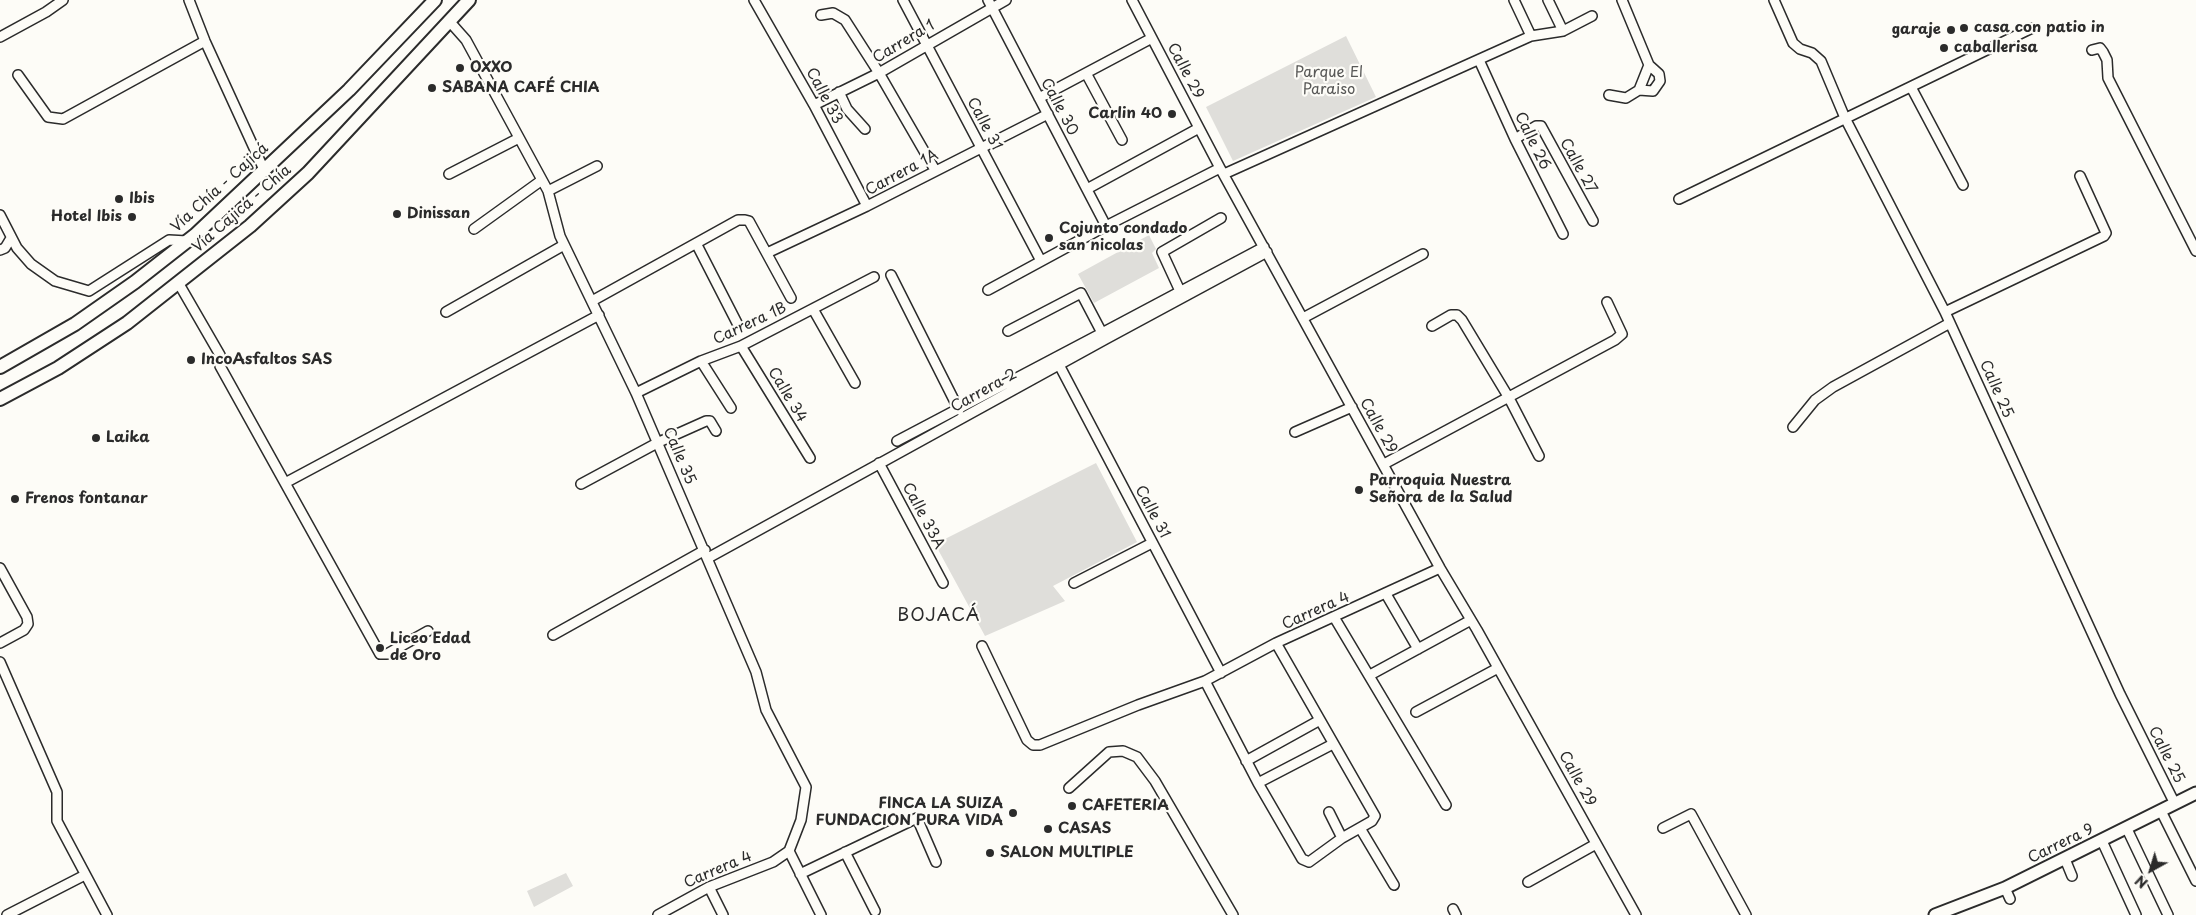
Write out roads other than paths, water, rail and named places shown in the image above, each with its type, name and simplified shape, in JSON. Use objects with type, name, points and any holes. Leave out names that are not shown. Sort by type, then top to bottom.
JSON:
[{"type":"highway","name":"Vía Chía - Cajicá","points":[[0,368],[75,324],[187,241],[265,172],[386,53],[435,0]]},
{"type":"highway","name":"Vía Cajicá - Chía","points":[[0,399],[77,356],[127,323],[179,284],[290,191],[469,0]]},
{"type":"main road","name":"Carrera 9","points":[[1935,915],[2005,888],[2065,860],[2196,793]]},
{"type":"street","points":[[0,37],[46,12],[62,0]]},
{"type":"street","points":[[189,0],[205,41],[265,172]]},
{"type":"street","name":"Calle 33","points":[[754,0],[814,105],[867,206]]},
{"type":"street","name":"Calle 31","points":[[903,0],[1041,261]]},
{"type":"street","name":"Carrera 1","points":[[814,105],[880,73],[990,4],[1006,0]]},
{"type":"street","name":"Calle 29","points":[[1132,0],[1222,171],[1440,568],[1472,620],[1636,915]]},
{"type":"street","points":[[1514,0],[1531,36]]},
{"type":"street","points":[[1548,0],[1563,31]]},
{"type":"street","points":[[1609,95],[1626,98],[1639,90],[1652,91],[1660,80],[1659,74],[1649,65],[1622,0]]},
{"type":"street","name":"Calle 25","points":[[1774,0],[1793,44],[1800,49],[1812,52],[1821,61],[1845,118],[1945,312],[2120,694],[2175,804]]},
{"type":"street","name":"Calle 30","points":[[990,4],[1106,226]]},
{"type":"street","points":[[822,16],[833,13],[845,20],[880,73],[935,170]]},
{"type":"street","points":[[988,290],[1106,226],[1222,171],[1480,60],[1531,36],[1563,31],[1592,16]]},
{"type":"street","name":"Calle 35","points":[[450,22],[462,34],[548,191],[564,245],[659,442],[756,672],[766,710],[806,787],[801,820],[789,851]]},
{"type":"street","points":[[1679,200],[2032,28]]},
{"type":"street","points":[[1039,98],[1152,38]]},
{"type":"street","points":[[18,75],[48,117],[63,119],[205,41]]},
{"type":"street","points":[[2092,50],[2100,48],[2104,52],[2107,60],[2108,78],[2196,250]]},
{"type":"street","name":"Calle 26","points":[[1480,60],[1515,139],[1563,234]]},
{"type":"street","points":[[1639,90],[1649,65]]},
{"type":"street","points":[[1086,73],[1122,140]]},
{"type":"street","points":[[1911,87],[1963,185]]},
{"type":"street","points":[[839,92],[847,109],[865,129]]},
{"type":"street","name":"Carrera 1A","points":[[767,253],[867,206],[1048,114]]},
{"type":"street","name":"Calle 27","points":[[1515,139],[1538,126],[1593,221]]},
{"type":"street","points":[[1087,189],[1199,128]]},
{"type":"street","points":[[449,174],[519,138]]},
{"type":"street","points":[[548,191],[596,166]]},
{"type":"street","points":[[1945,312],[2104,236],[2106,233],[2080,176]]},
{"type":"street","points":[[474,229],[542,180]]},
{"type":"street","points":[[0,216],[11,238],[31,264],[42,273],[70,287],[89,291],[169,240],[187,241]]},
{"type":"street","points":[[1180,291],[1162,252],[1221,218]]},
{"type":"street","points":[[592,301],[738,220],[749,222],[791,298]]},
{"type":"street","points":[[0,250],[6,248],[11,238]]},
{"type":"street","points":[[446,312],[564,245]]},
{"type":"street","points":[[696,245],[737,323]]},
{"type":"street","points":[[1103,337],[1180,291],[1266,249]]},
{"type":"street","points":[[1103,337],[1141,322],[1266,249]]},
{"type":"street","points":[[1303,318],[1422,254]]},
{"type":"street","points":[[891,275],[959,410]]},
{"type":"street","name":"Carrera 1B","points":[[636,393],[701,361],[741,346],[874,277]]},
{"type":"street","points":[[179,284],[220,354],[220,366],[380,654],[387,654],[428,631]]},
{"type":"street","points":[[1008,331],[1080,293],[1103,337]]},
{"type":"street","points":[[1384,464],[1616,340],[1622,334],[1607,302]]},
{"type":"street","points":[[813,309],[855,383]]},
{"type":"street","points":[[285,483],[599,315]]},
{"type":"street","points":[[1432,326],[1451,315],[1457,315],[1462,320],[1509,398],[1539,456]]},
{"type":"street","points":[[1792,427],[1815,400],[1833,388],[1950,323]]},
{"type":"street","name":"Carrera 2","points":[[553,635],[879,463],[1057,360],[1103,337]]},
{"type":"street","name":"Calle 34","points":[[741,346],[810,458]]},
{"type":"street","name":"Calle 31","points":[[1057,360],[1221,673]]},
{"type":"street","points":[[701,361],[731,408]]},
{"type":"street","points":[[897,441],[959,410],[994,396]]},
{"type":"street","points":[[1295,432],[1352,407]]},
{"type":"street","points":[[581,484],[659,442],[708,420],[716,431]]},
{"type":"street","name":"Calle 33A","points":[[879,463],[943,583]]},
{"type":"street","points":[[1074,583],[1152,543]]},
{"type":"street","points":[[0,568],[27,617],[28,624],[24,630],[0,642]]},
{"type":"street","name":"Carrera 4","points":[[982,646],[1022,732],[1032,745],[1040,745],[1138,705],[1204,681],[1276,643],[1440,568]]},
{"type":"street","points":[[1386,594],[1418,649]]},
{"type":"street","points":[[1334,617],[1446,805]]},
{"type":"street","points":[[1370,675],[1472,620]]},
{"type":"street","points":[[1204,681],[1258,783],[1302,859],[1309,862],[1342,838],[1375,818],[1276,643]]},
{"type":"street","points":[[0,662],[57,792],[57,821],[107,915]]},
{"type":"street","points":[[1416,712],[1498,668]]},
{"type":"street","points":[[1246,761],[1320,720]]},
{"type":"street","points":[[1258,783],[1333,744]]},
{"type":"street","points":[[1069,788],[1109,752],[1123,751],[1138,757],[1155,781],[1233,915]]},
{"type":"street","points":[[2161,811],[2196,881]]},
{"type":"street","points":[[1329,812],[1342,838]]},
{"type":"street","points":[[1663,828],[1691,814],[1746,915]]},
{"type":"street","points":[[800,874],[918,818],[936,862]]},
{"type":"street","points":[[1360,828],[1394,885]]},
{"type":"street","points":[[2127,829],[2168,915]]},
{"type":"street","points":[[2102,841],[2136,915]]},
{"type":"street","points":[[1528,882],[1596,844]]},
{"type":"street","points":[[789,851],[821,915]]},
{"type":"street","name":"Carrera 4","points":[[658,915],[709,886],[773,862],[789,851]]},
{"type":"street","points":[[845,852],[875,911]]},
{"type":"street","points":[[2065,860],[2072,876]]},
{"type":"street","points":[[7,915],[86,875]]},
{"type":"street","points":[[709,886],[723,915]]},
{"type":"street","points":[[2005,888],[2010,900]]},
{"type":"place","name":"casa con patio in","points":[[1964,28]]},
{"type":"place","name":"garaje","points":[[1951,30]]},
{"type":"place","name":"caballerisa","points":[[1944,48]]},
{"type":"place","name":"OXXO","points":[[460,68]]},
{"type":"place","name":"SABANA CAFÉ CHIA","points":[[432,88]]},
{"type":"place","name":"Carlin 40","points":[[1172,114]]},
{"type":"place","name":"Ibis","points":[[119,199]]},
{"type":"place","name":"Dinissan","points":[[397,214]]},
{"type":"place","name":"Hotel Ibis","points":[[132,217]]},
{"type":"place","name":"Cojunto condado san nicolas","points":[[1049,238]]},
{"type":"place","name":"IncoAsfaltos SAS","points":[[191,360]]},
{"type":"place","name":"Laika","points":[[96,438]]},
{"type":"place","name":"Parroquia Nuestra Señora de la Salud","points":[[1359,490]]},
{"type":"place","name":"Frenos fontanar","points":[[15,499]]},
{"type":"place","name":"Liceo Edad de Oro","points":[[380,648]]},
{"type":"place","name":"CAFETERIA","points":[[1072,806]]},
{"type":"place","name":"FINCA LA SUIZA FUNDACION PURA VIDA","points":[[1013,813]]},
{"type":"place","name":"CASAS","points":[[1048,829]]},
{"type":"place","name":"SALON MULTIPLE","points":[[990,853]]},
{"type":"district","name":"BOJACÁ","points":[[939,616]]},
{"type":"park label","name":"Parque El Paraiso","points":[[1329,82]]}]
